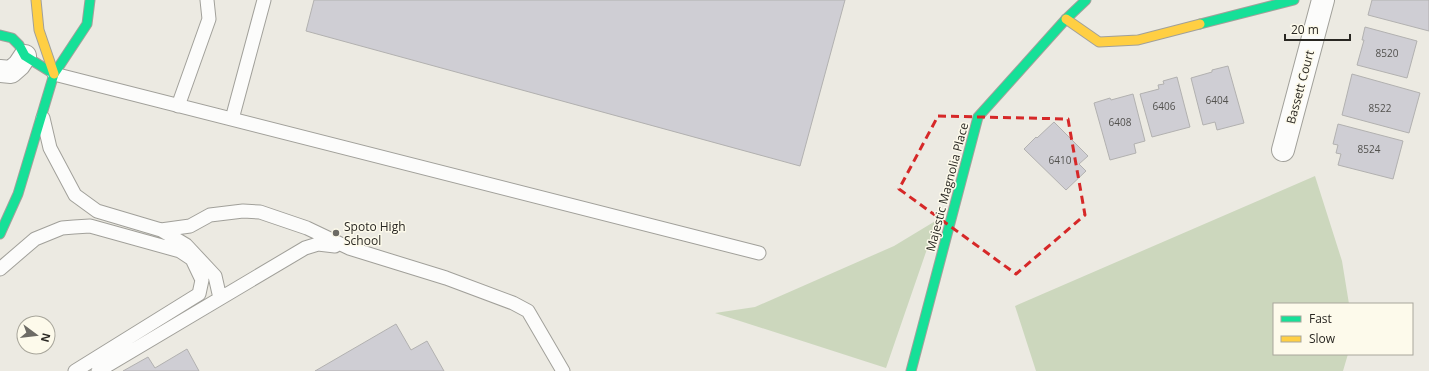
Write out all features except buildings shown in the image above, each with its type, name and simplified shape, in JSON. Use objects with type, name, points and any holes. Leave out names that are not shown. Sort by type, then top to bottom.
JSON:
[{"type":"street","points":[[36,0],[39,30],[54,74]]},
{"type":"street","points":[[0,234],[18,194],[54,74],[86,24],[90,0]]},
{"type":"street","name":"Majestic Magnolia Place","points":[[911,371],[978,117],[1066,19],[1086,0]]},
{"type":"street","points":[[1066,19],[1100,42],[1138,40],[1294,0]]},
{"type":"street","name":"Bassett Court","points":[[1283,150],[1323,0]]},
{"type":"street","points":[[0,35],[12,38],[20,45],[25,56],[54,74]]},
{"type":"street","points":[[0,71],[11,72],[19,65],[25,56]]},
{"type":"lane","points":[[178,106],[208,19],[207,0]]},
{"type":"lane","points":[[232,120],[264,0]]},
{"type":"lane","points":[[54,74],[759,253]]},
{"type":"lane","points":[[42,115],[50,148],[75,195],[97,211],[161,230],[186,245],[215,276],[220,298]]},
{"type":"lane","points":[[161,230],[190,226],[210,215],[243,211],[260,212],[307,228],[349,248],[446,278],[513,303],[528,311],[563,371]]},
{"type":"lane","points":[[0,269],[35,239],[62,228],[90,226],[180,251],[192,260],[202,280],[199,294],[75,371]]},
{"type":"lane","points":[[98,371],[305,248],[318,244],[349,248]]},
{"type":"highlighted area","points":[[938,116],[1068,119],[1085,215],[1016,274],[899,189]]},
{"type":"green space","points":[[1315,176],[1342,261],[1349,303],[1273,303],[1273,355],[1348,355],[1343,371],[1036,371],[1015,306]]},
{"type":"green space","points":[[937,220],[886,368],[715,313],[755,307],[894,246]]},
{"type":"traffic: fast","points":[[0,234],[18,194],[54,74],[87,24],[90,0]]},
{"type":"traffic: fast","points":[[911,371],[978,117],[1066,19],[1086,0]]},
{"type":"traffic: fast","points":[[1200,24],[1294,0]]},
{"type":"traffic: fast","points":[[0,35],[12,38],[19,45],[25,56],[54,74]]},
{"type":"traffic: slow","points":[[36,0],[39,30],[54,74]]},
{"type":"traffic: slow","points":[[1066,19],[1099,42],[1138,40],[1200,24]]},
{"type":"place","name":"Spoto High School","points":[[336,233]]}]
